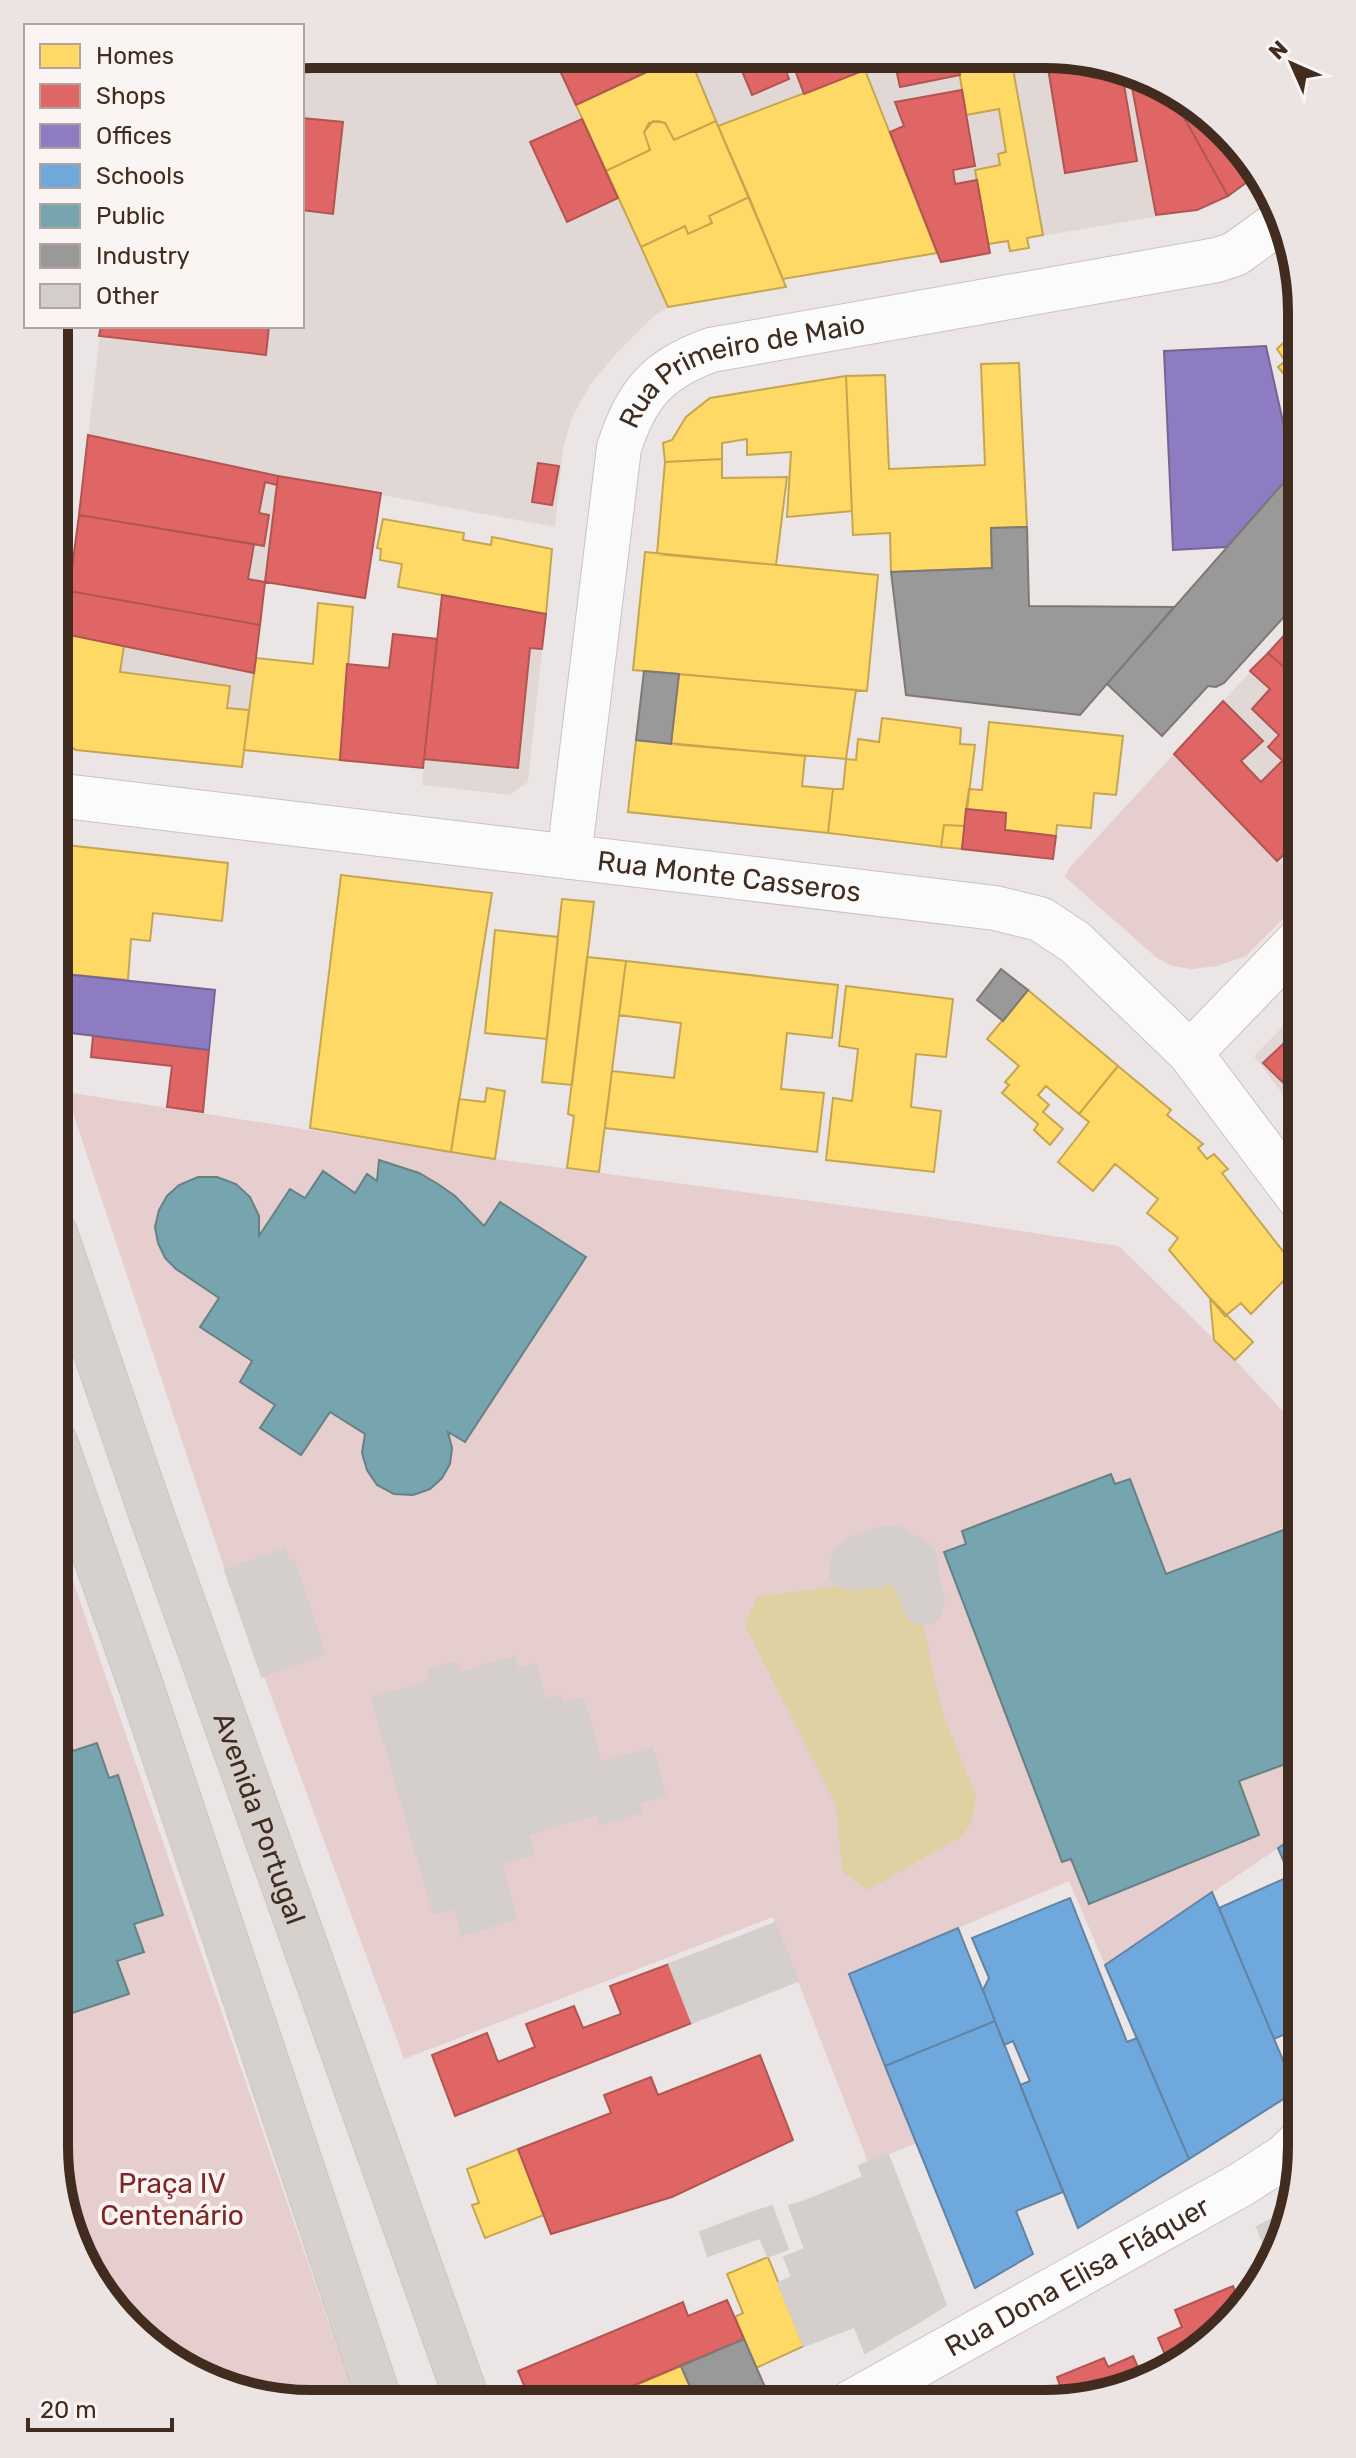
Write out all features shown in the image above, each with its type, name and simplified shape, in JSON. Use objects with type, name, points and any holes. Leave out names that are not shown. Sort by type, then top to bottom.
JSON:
[{"type":"main road","name":"Avenida Portugal","points":[[68,1271],[155,1527],[464,2390]]},
{"type":"main road","points":[[68,1479],[146,1701],[376,2390]]},
{"type":"street","name":"Rua Primeiro de Maio","points":[[569,857],[619,448],[633,410],[647,389],[666,371],[711,350],[1217,260],[1235,254],[1272,227]]},
{"type":"street","name":"Rua Monte Casseros","points":[[68,796],[995,908],[1028,915],[1057,928],[1075,942],[1190,1053],[1288,1183]]},
{"type":"street","points":[[1190,1053],[1288,952]]},
{"type":"street","name":"Rua Dona Elisa Fláquer","points":[[873,2390],[1242,2184],[1287,2154]]},
{"type":"shaded area","points":[[304,68],[1076,70],[1122,81],[1180,109],[1227,151],[1249,180],[1228,196],[1197,210],[784,279],[786,287],[668,307],[653,317],[614,356],[591,384],[572,417],[563,450],[555,527],[278,476],[242,767],[76,750],[68,745],[68,608],[101,328],[304,328]]},
{"type":"shaded area","points":[[442,595],[546,614],[528,782],[510,795],[422,785]]},
{"type":"shaded area","points":[[1288,631],[1288,871],[1174,754]]},
{"type":"shaded area","points":[[1288,1022],[1288,1101],[1254,1056]]},
{"type":"shaded area","points":[[891,1584],[911,1618],[923,1624],[941,1709],[976,1797],[970,1825],[960,1837],[868,1890],[842,1871],[836,1805],[745,1625],[757,1597],[839,1586],[856,1590]]},
{"type":"green space","points":[[1174,754],[1288,871],[1288,914],[1246,956],[1217,966],[1192,969],[1172,966],[1157,958],[1065,877],[1069,868]]},
{"type":"green space","points":[[68,1092],[495,1159],[930,1217],[1119,1246],[1287,1416],[1287,1842],[1105,1965],[1069,1881],[958,1928],[995,2021],[917,2143],[868,2162],[773,1917],[404,2059],[225,1570]]},
{"type":"green space","name":"Praça IV Centenário","points":[[68,1567],[352,2390],[280,2388],[249,2382],[190,2357],[163,2340],[118,2295],[101,2268],[81,2224],[70,2178],[68,2146]]},
{"type":"building: Homes","points":[[655,68],[694,68],[716,121],[674,140],[665,123],[653,121],[644,132],[650,150],[606,171],[576,105]]},
{"type":"building: Homes","points":[[959,68],[1013,68],[1043,235],[1027,238],[1029,248],[1010,251],[1008,241],[988,244],[975,170],[1000,165],[998,154],[1006,152],[999,109],[966,115]]},
{"type":"building: Homes","points":[[865,70],[937,253],[783,279],[718,126]]},
{"type":"building: Homes","points":[[716,121],[749,197],[709,216],[712,223],[688,234],[685,226],[641,247],[606,171],[650,150],[644,132],[649,123],[665,123],[674,140]]},
{"type":"building: Homes","points":[[749,197],[786,287],[668,307],[641,247],[685,226],[688,234],[712,223],[709,216]]},
{"type":"building: Homes","points":[[1288,338],[1288,379],[1278,367],[1285,361],[1277,349]]},
{"type":"building: Homes","points":[[1019,363],[1027,527],[991,528],[992,568],[891,572],[890,533],[853,535],[846,376],[885,375],[889,469],[985,465],[981,364]]},
{"type":"building: Homes","points":[[846,376],[852,511],[787,517],[791,452],[747,455],[747,439],[722,443],[722,459],[665,462],[663,443],[672,440],[686,417],[710,398]]},
{"type":"building: Homes","points":[[722,459],[722,478],[787,477],[776,565],[657,554],[665,462]]},
{"type":"building: Homes","points":[[383,519],[464,533],[463,540],[491,545],[492,537],[552,549],[546,614],[398,587],[402,564],[380,560],[381,549],[377,548]]},
{"type":"building: Homes","points":[[645,552],[878,575],[867,691],[633,670]]},
{"type":"building: Homes","points":[[318,603],[353,607],[340,760],[244,750],[256,658],[313,664]]},
{"type":"building: Homes","points":[[68,635],[124,646],[120,672],[230,686],[227,708],[249,710],[242,767],[76,750],[68,746]]},
{"type":"building: Homes","points":[[679,674],[856,690],[846,759],[671,744]]},
{"type":"building: Homes","points":[[882,718],[961,728],[960,744],[975,745],[965,826],[944,825],[941,847],[828,833],[833,789],[843,789],[846,759],[856,760],[858,739],[879,742]]},
{"type":"building: Homes","points":[[989,722],[1123,736],[1116,795],[1094,793],[1091,828],[1057,825],[1056,836],[1005,830],[1006,813],[966,809],[969,789],[982,790]]},
{"type":"building: Homes","points":[[636,740],[805,756],[802,786],[833,789],[828,833],[628,812]]},
{"type":"building: Homes","points":[[944,825],[965,826],[962,849],[941,847]]},
{"type":"building: Homes","points":[[68,845],[228,863],[222,921],[153,913],[150,941],[131,939],[128,980],[68,974]]},
{"type":"building: Homes","points":[[341,875],[492,893],[451,1152],[310,1128]]},
{"type":"building: Homes","points":[[562,899],[594,902],[572,1085],[542,1082]]},
{"type":"building: Homes","points":[[495,930],[558,937],[547,1039],[485,1033]]},
{"type":"building: Homes","points":[[587,957],[626,961],[599,1172],[567,1168],[574,1116],[568,1114]]},
{"type":"building: Homes","points":[[626,961],[838,985],[832,1038],[787,1033],[781,1089],[824,1093],[817,1152],[605,1128],[612,1071],[674,1078],[681,1023],[619,1015]]},
{"type":"building: Homes","points":[[846,986],[953,999],[946,1057],[916,1054],[911,1107],[941,1111],[934,1172],[826,1160],[833,1098],[852,1101],[858,1049],[839,1046]]},
{"type":"building: Homes","points":[[1028,990],[1118,1066],[1079,1114],[1046,1086],[1038,1095],[1049,1105],[1043,1112],[1063,1129],[1050,1145],[1034,1130],[1038,1124],[1002,1093],[1009,1085],[1005,1082],[1019,1066],[987,1039]]},
{"type":"building: Homes","points":[[1118,1066],[1171,1110],[1167,1115],[1203,1144],[1198,1148],[1207,1159],[1214,1154],[1228,1169],[1222,1173],[1287,1257],[1287,1277],[1251,1314],[1241,1303],[1225,1316],[1169,1250],[1178,1238],[1147,1213],[1158,1199],[1115,1164],[1093,1191],[1058,1162],[1089,1122],[1079,1114]]},
{"type":"building: Homes","points":[[487,1088],[505,1091],[495,1159],[451,1152],[459,1099],[485,1102]]},
{"type":"building: Homes","points":[[1210,1298],[1253,1342],[1235,1360],[1214,1340]]},
{"type":"building: Homes","points":[[518,2149],[544,2215],[485,2238],[472,2205],[479,2203],[467,2169]]},
{"type":"building: Homes","points":[[768,2257],[804,2346],[756,2368],[735,2317],[743,2313],[727,2274]]},
{"type":"building: Homes","points":[[681,2366],[691,2390],[627,2390]]},
{"type":"building: Shops","points":[[559,68],[655,68],[576,105]]},
{"type":"building: Shops","points":[[741,68],[785,68],[789,79],[752,95]]},
{"type":"building: Shops","points":[[794,68],[864,68],[865,70],[804,94]]},
{"type":"building: Shops","points":[[896,68],[959,68],[960,75],[900,87]]},
{"type":"building: Shops","points":[[1048,68],[1076,70],[1123,82],[1137,161],[1065,173]]},
{"type":"building: Shops","points":[[1131,85],[1179,108],[1228,196],[1197,210],[1156,215]]},
{"type":"building: Shops","points":[[962,90],[975,166],[953,170],[955,184],[977,180],[990,253],[941,262],[890,132],[904,126],[895,102]]},
{"type":"building: Shops","points":[[1179,108],[1227,151],[1249,180],[1228,196]]},
{"type":"building: Shops","points":[[304,118],[343,122],[333,214],[304,210]]},
{"type":"building: Shops","points":[[582,119],[618,198],[567,222],[530,142]]},
{"type":"building: Shops","points":[[101,328],[269,328],[266,355],[99,336]]},
{"type":"building: Shops","points":[[88,435],[278,476],[277,485],[265,482],[259,513],[269,515],[264,546],[79,515]]},
{"type":"building: Shops","points":[[538,463],[559,466],[552,505],[532,502]]},
{"type":"building: Shops","points":[[278,476],[381,493],[365,598],[265,582]]},
{"type":"building: Shops","points":[[79,515],[254,544],[248,579],[265,582],[260,625],[69,591]]},
{"type":"building: Shops","points":[[69,591],[260,625],[254,673],[68,635]]},
{"type":"building: Shops","points":[[442,595],[546,614],[542,649],[530,648],[518,768],[424,759]]},
{"type":"building: Shops","points":[[1288,631],[1288,670],[1268,653]]},
{"type":"building: Shops","points":[[393,634],[437,639],[423,768],[340,760],[347,664],[389,668]]},
{"type":"building: Shops","points":[[1268,653],[1288,670],[1288,766],[1268,747],[1279,735],[1252,709],[1270,689],[1250,671]]},
{"type":"building: Shops","points":[[1223,701],[1263,741],[1241,761],[1261,782],[1282,761],[1288,766],[1288,851],[1277,861],[1174,754]]},
{"type":"building: Shops","points":[[966,809],[1006,813],[1005,830],[1056,836],[1053,859],[962,849]]},
{"type":"building: Shops","points":[[93,1036],[209,1050],[203,1112],[167,1107],[172,1066],[91,1057]]},
{"type":"building: Shops","points":[[1288,1040],[1288,1087],[1263,1063]]},
{"type":"building: Shops","points":[[669,1964],[692,2023],[455,2116],[432,2055],[487,2033],[498,2062],[535,2047],[526,2024],[574,2006],[583,2028],[621,2014],[610,1986]]},
{"type":"building: Shops","points":[[760,2055],[793,2140],[672,2197],[551,2234],[518,2149],[611,2113],[604,2095],[651,2077],[658,2095]]},
{"type":"building: Shops","points":[[1233,2286],[1237,2296],[1193,2340],[1166,2357],[1158,2338],[1182,2327],[1175,2310]]},
{"type":"building: Shops","points":[[727,2300],[744,2339],[623,2390],[526,2390],[518,2371],[683,2302],[688,2316]]},
{"type":"building: Shops","points":[[1133,2356],[1139,2370],[1092,2385],[1052,2390],[1060,2386],[1057,2377],[1104,2358],[1108,2367]]},
{"type":"building: Offices","points":[[1266,346],[1288,444],[1288,478],[1227,547],[1173,550],[1164,351]]},
{"type":"building: Offices","points":[[68,974],[215,990],[209,1050],[68,1033]]},
{"type":"building: Schools","points":[[1287,1842],[1287,1870],[1278,1848]]},
{"type":"building: Schools","points":[[1287,1877],[1287,2033],[1274,2039],[1219,1908]]},
{"type":"building: Schools","points":[[1212,1892],[1287,2070],[1287,2097],[1189,2159],[1105,1965]]},
{"type":"building: Schools","points":[[1070,1898],[1127,2042],[1137,2038],[1189,2159],[1078,2228],[1020,2085],[1030,2081],[1013,2041],[1004,2045],[983,1990],[989,1978],[972,1938]]},
{"type":"building: Schools","points":[[958,1928],[995,2021],[885,2066],[849,1974]]},
{"type":"building: Schools","points":[[995,2021],[1063,2192],[1016,2211],[1033,2254],[975,2288],[885,2066]]},
{"type":"building: Public","points":[[379,1160],[419,1173],[438,1184],[455,1196],[484,1226],[500,1202],[586,1257],[465,1442],[448,1432],[452,1448],[450,1464],[442,1478],[430,1489],[413,1495],[394,1494],[377,1485],[367,1470],[362,1453],[365,1434],[330,1412],[301,1455],[260,1428],[275,1405],[240,1382],[252,1361],[200,1327],[219,1298],[165,1258],[155,1227],[159,1210],[167,1196],[179,1185],[198,1177],[217,1177],[236,1184],[250,1197],[259,1216],[259,1236],[290,1189],[305,1198],[323,1171],[355,1193],[367,1174],[377,1181]]},
{"type":"building: Public","points":[[1111,1474],[1115,1484],[1130,1479],[1166,1574],[1287,1528],[1287,1763],[1239,1781],[1259,1835],[1089,1904],[1071,1859],[1062,1862],[944,1552],[966,1544],[962,1531]]},
{"type":"building: Public","points":[[68,1735],[73,1751],[97,1743],[109,1778],[118,1775],[163,1915],[134,1924],[144,1952],[117,1961],[129,1994],[68,2014]]},
{"type":"building: Industry","points":[[1288,478],[1288,613],[1224,683],[1216,687],[1208,686],[1162,736],[1107,684]]},
{"type":"building: Industry","points":[[1027,527],[1029,606],[1174,607],[1080,715],[906,695],[891,572],[992,568],[991,528]]},
{"type":"building: Industry","points":[[644,671],[679,674],[671,744],[636,740]]},
{"type":"building: Industry","points":[[1001,969],[1028,990],[1003,1021],[977,1000]]},
{"type":"building: Industry","points":[[744,2339],[766,2390],[691,2390],[681,2366]]},
{"type":"building: Other","points":[[883,1526],[901,1528],[933,1549],[944,1601],[941,1613],[934,1622],[913,1622],[891,1584],[851,1590],[834,1583],[830,1577],[830,1562],[839,1546]]},
{"type":"building: Other","points":[[285,1549],[289,1561],[294,1561],[324,1653],[262,1677],[225,1570]]},
{"type":"building: Other","points":[[514,1657],[518,1669],[535,1665],[545,1699],[560,1696],[562,1704],[583,1698],[601,1763],[652,1748],[665,1795],[639,1802],[642,1812],[599,1824],[597,1814],[528,1834],[534,1854],[501,1864],[516,1919],[462,1935],[454,1908],[434,1914],[372,1698],[431,1681],[428,1670],[457,1662],[460,1673]]},
{"type":"building: Other","points":[[775,1923],[798,1981],[692,2023],[669,1964]]},
{"type":"building: Other","points":[[888,2154],[946,2305],[919,2322],[859,2166]]},
{"type":"building: Other","points":[[863,2177],[919,2322],[865,2353],[805,2201]]},
{"type":"building: Other","points":[[805,2201],[854,2327],[804,2346],[778,2283],[792,2277],[784,2257],[805,2249],[789,2206]]},
{"type":"building: Other","points":[[772,2206],[788,2249],[768,2257],[750,2213]]},
{"type":"building: Other","points":[[750,2213],[760,2238],[708,2256],[700,2232]]},
{"type":"building: Other","points":[[1277,2216],[1265,2248],[1257,2227]]}]
